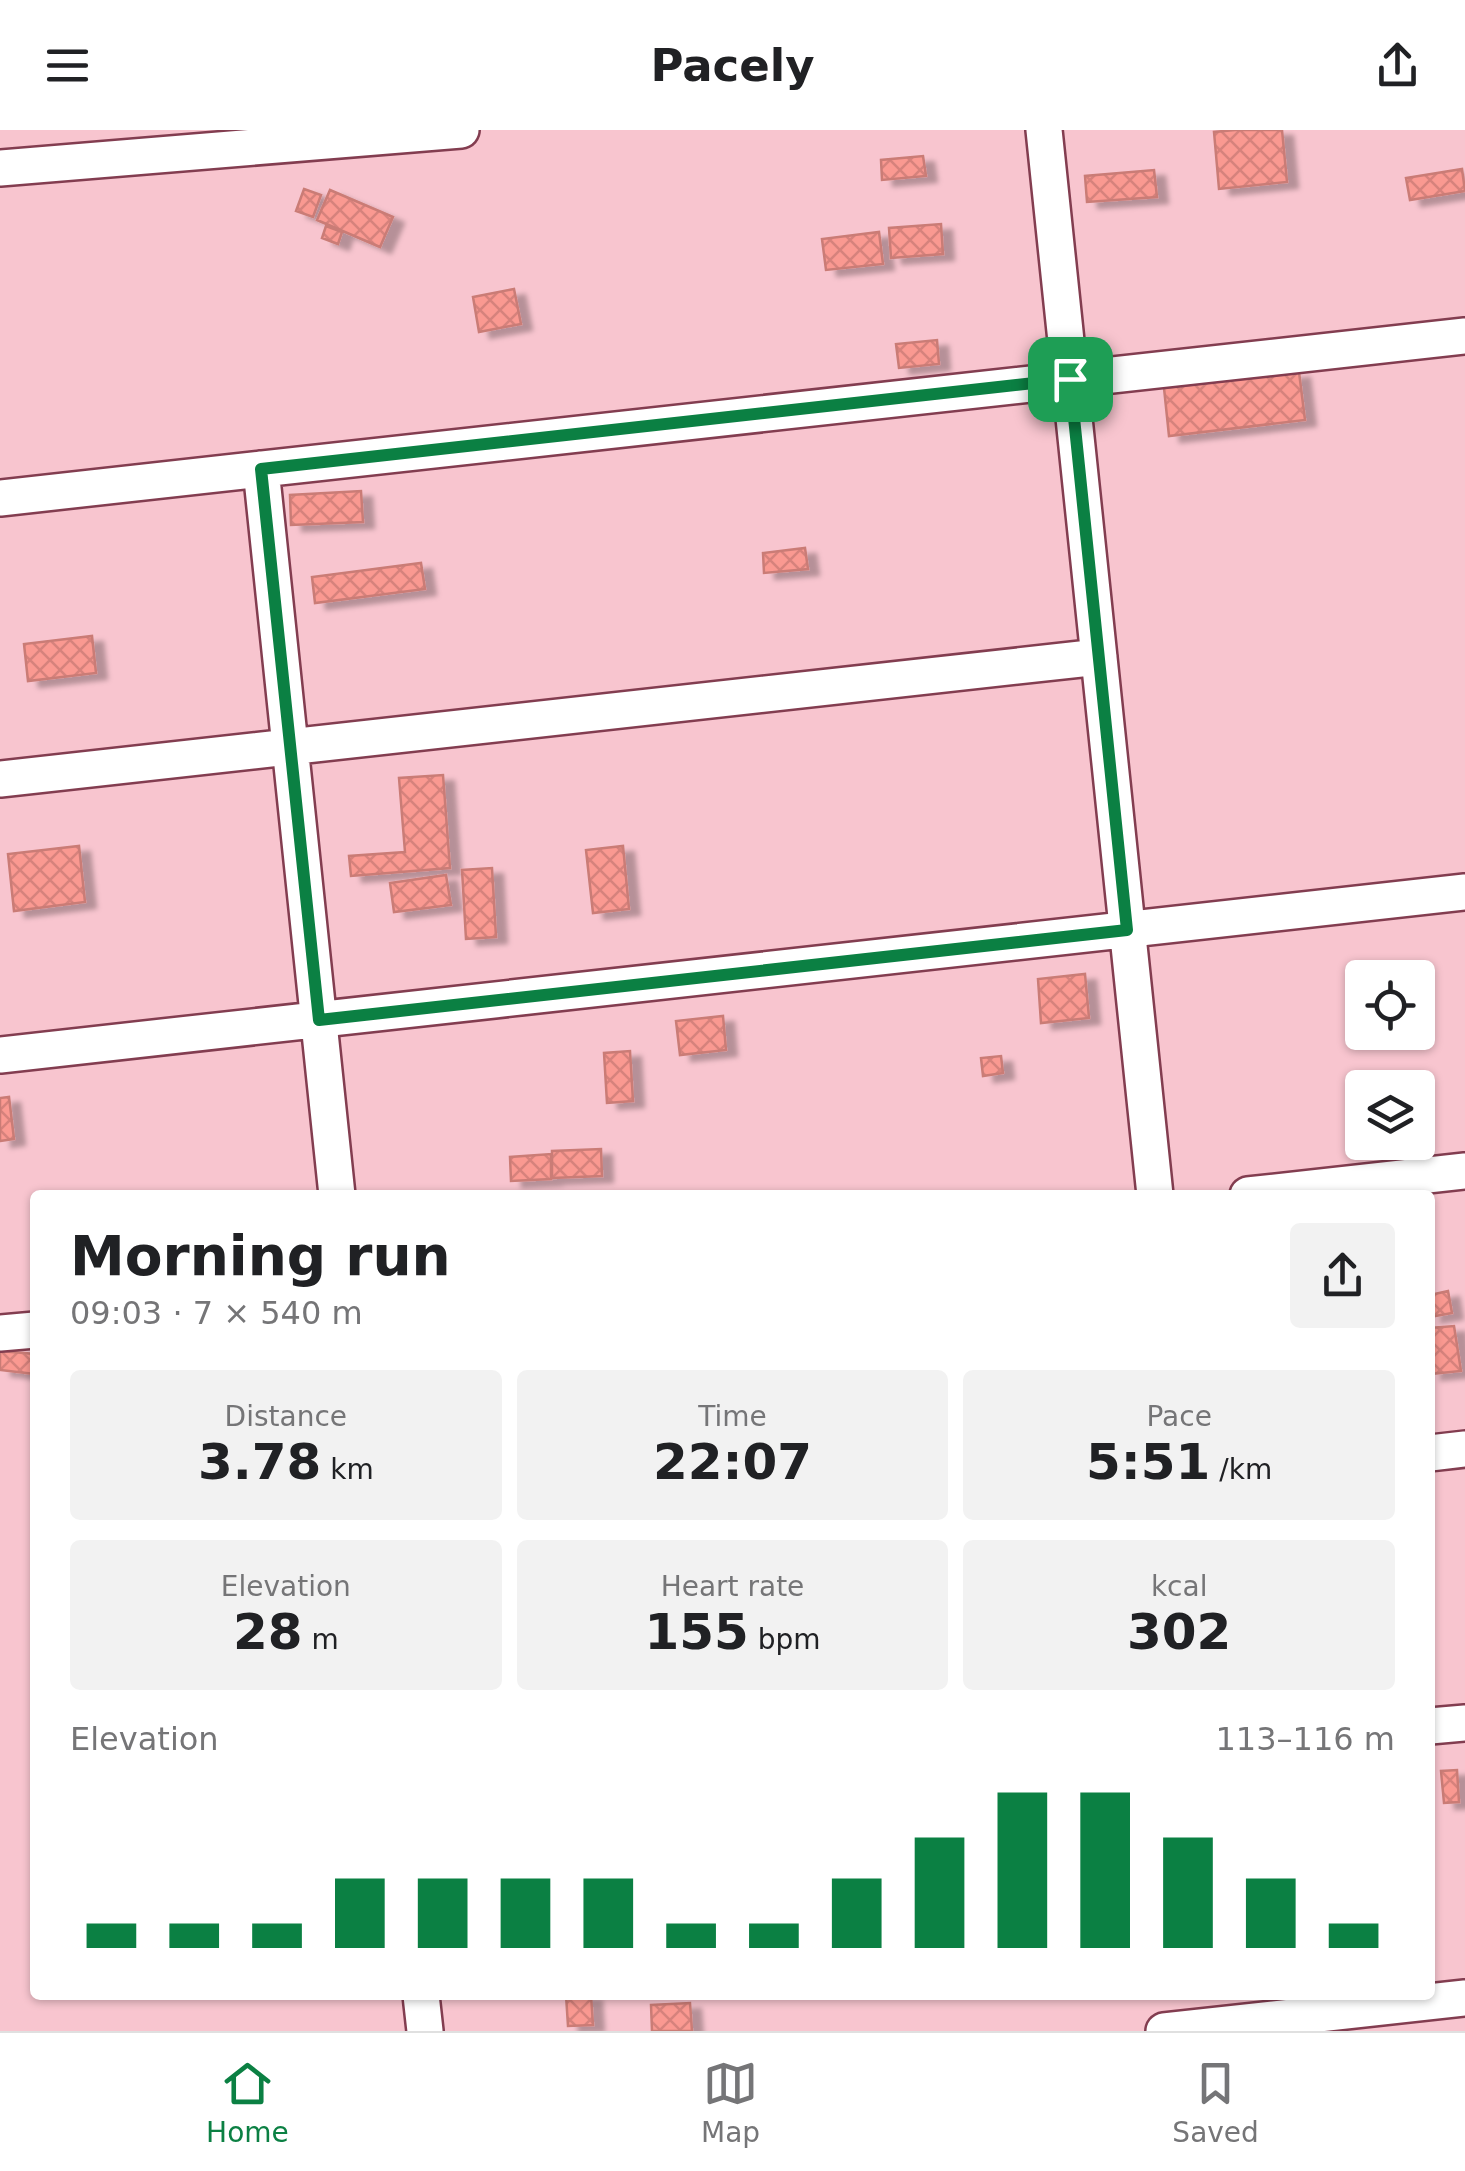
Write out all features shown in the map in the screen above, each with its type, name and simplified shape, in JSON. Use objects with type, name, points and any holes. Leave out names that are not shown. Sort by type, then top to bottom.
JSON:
[{"type":"street","points":[[0,168],[298,136],[461,130]]},
{"type":"street","points":[[1044,130],[1154,1190]]},
{"type":"street","points":[[0,498],[1465,336]]},
{"type":"street","points":[[261,469],[336,1190]]},
{"type":"street","points":[[0,779],[1099,657]]},
{"type":"street","points":[[0,1055],[1465,892]]},
{"type":"street","points":[[1293,1190],[1465,1171]]},
{"type":"street","points":[[0,1334],[30,1331]]},
{"type":"street","points":[[1435,1452],[1465,1449]]},
{"type":"street","points":[[1435,1725],[1465,1722]]},
{"type":"street","points":[[1164,2031],[1241,2016],[1465,1998]]},
{"type":"street","points":[[422,2000],[425,2031]]},
{"type":"building","points":[[1282,130],[1287,182],[1219,189],[1214,132]]},
{"type":"building","points":[[923,156],[926,176],[882,180],[881,160]]},
{"type":"building","points":[[1462,169],[1465,191],[1410,200],[1406,178]]},
{"type":"building","points":[[1154,170],[1157,197],[1087,202],[1085,176]]},
{"type":"building","points":[[304,189],[321,195],[313,217],[296,211]]},
{"type":"building","points":[[330,190],[393,217],[380,247],[317,220]]},
{"type":"building","points":[[941,224],[943,254],[891,258],[889,228]]},
{"type":"building","points":[[326,226],[342,232],[338,244],[322,238]]},
{"type":"building","points":[[879,232],[883,264],[826,270],[822,239]]},
{"type":"building","points":[[514,289],[521,324],[479,332],[473,297]]},
{"type":"building","points":[[937,340],[939,364],[899,368],[896,344]]},
{"type":"building","points":[[1299,372],[1305,420],[1169,436],[1164,388]]},
{"type":"building","points":[[361,491],[363,522],[291,525],[290,495]]},
{"type":"building","points":[[805,548],[808,569],[764,573],[763,553]]},
{"type":"building","points":[[421,563],[425,589],[315,603],[312,577]]},
{"type":"building","points":[[92,636],[96,673],[28,681],[24,644]]},
{"type":"building","points":[[443,775],[450,868],[351,876],[349,856],[405,852],[399,778]]},
{"type":"building","points":[[79,846],[85,902],[14,911],[8,854]]},
{"type":"building","points":[[623,846],[629,909],[593,913],[586,850]]},
{"type":"building","points":[[492,868],[496,937],[466,939],[462,870]]},
{"type":"building","points":[[446,875],[451,905],[394,912],[390,883]]},
{"type":"building","points":[[1085,974],[1089,1018],[1041,1023],[1038,979]]},
{"type":"building","points":[[723,1016],[726,1050],[680,1055],[676,1021]]},
{"type":"building","points":[[630,1051],[633,1101],[607,1103],[604,1053]]},
{"type":"building","points":[[1001,1056],[1003,1073],[983,1076],[981,1058]]},
{"type":"building","points":[[9,1097],[14,1139],[0,1141],[0,1098]]},
{"type":"building","points":[[601,1149],[602,1176],[552,1178],[552,1151]]},
{"type":"building","points":[[551,1154],[551,1179],[511,1181],[510,1157]]},
{"type":"building","points":[[1448,1291],[1452,1313],[1435,1316],[1435,1294]]},
{"type":"building","points":[[1454,1326],[1461,1371],[1435,1374],[1435,1328]]},
{"type":"building","points":[[0,1351],[30,1354],[30,1373],[0,1370]]},
{"type":"building","points":[[1457,1770],[1459,1802],[1444,1803],[1441,1771]]},
{"type":"building","points":[[566,2000],[591,2000],[593,2025],[568,2026]]},
{"type":"building","points":[[690,2003],[692,2031],[652,2031],[651,2005]]},
{"type":"route","points":[[1070,379],[1127,930],[319,1020],[261,469],[1070,379]]}]
